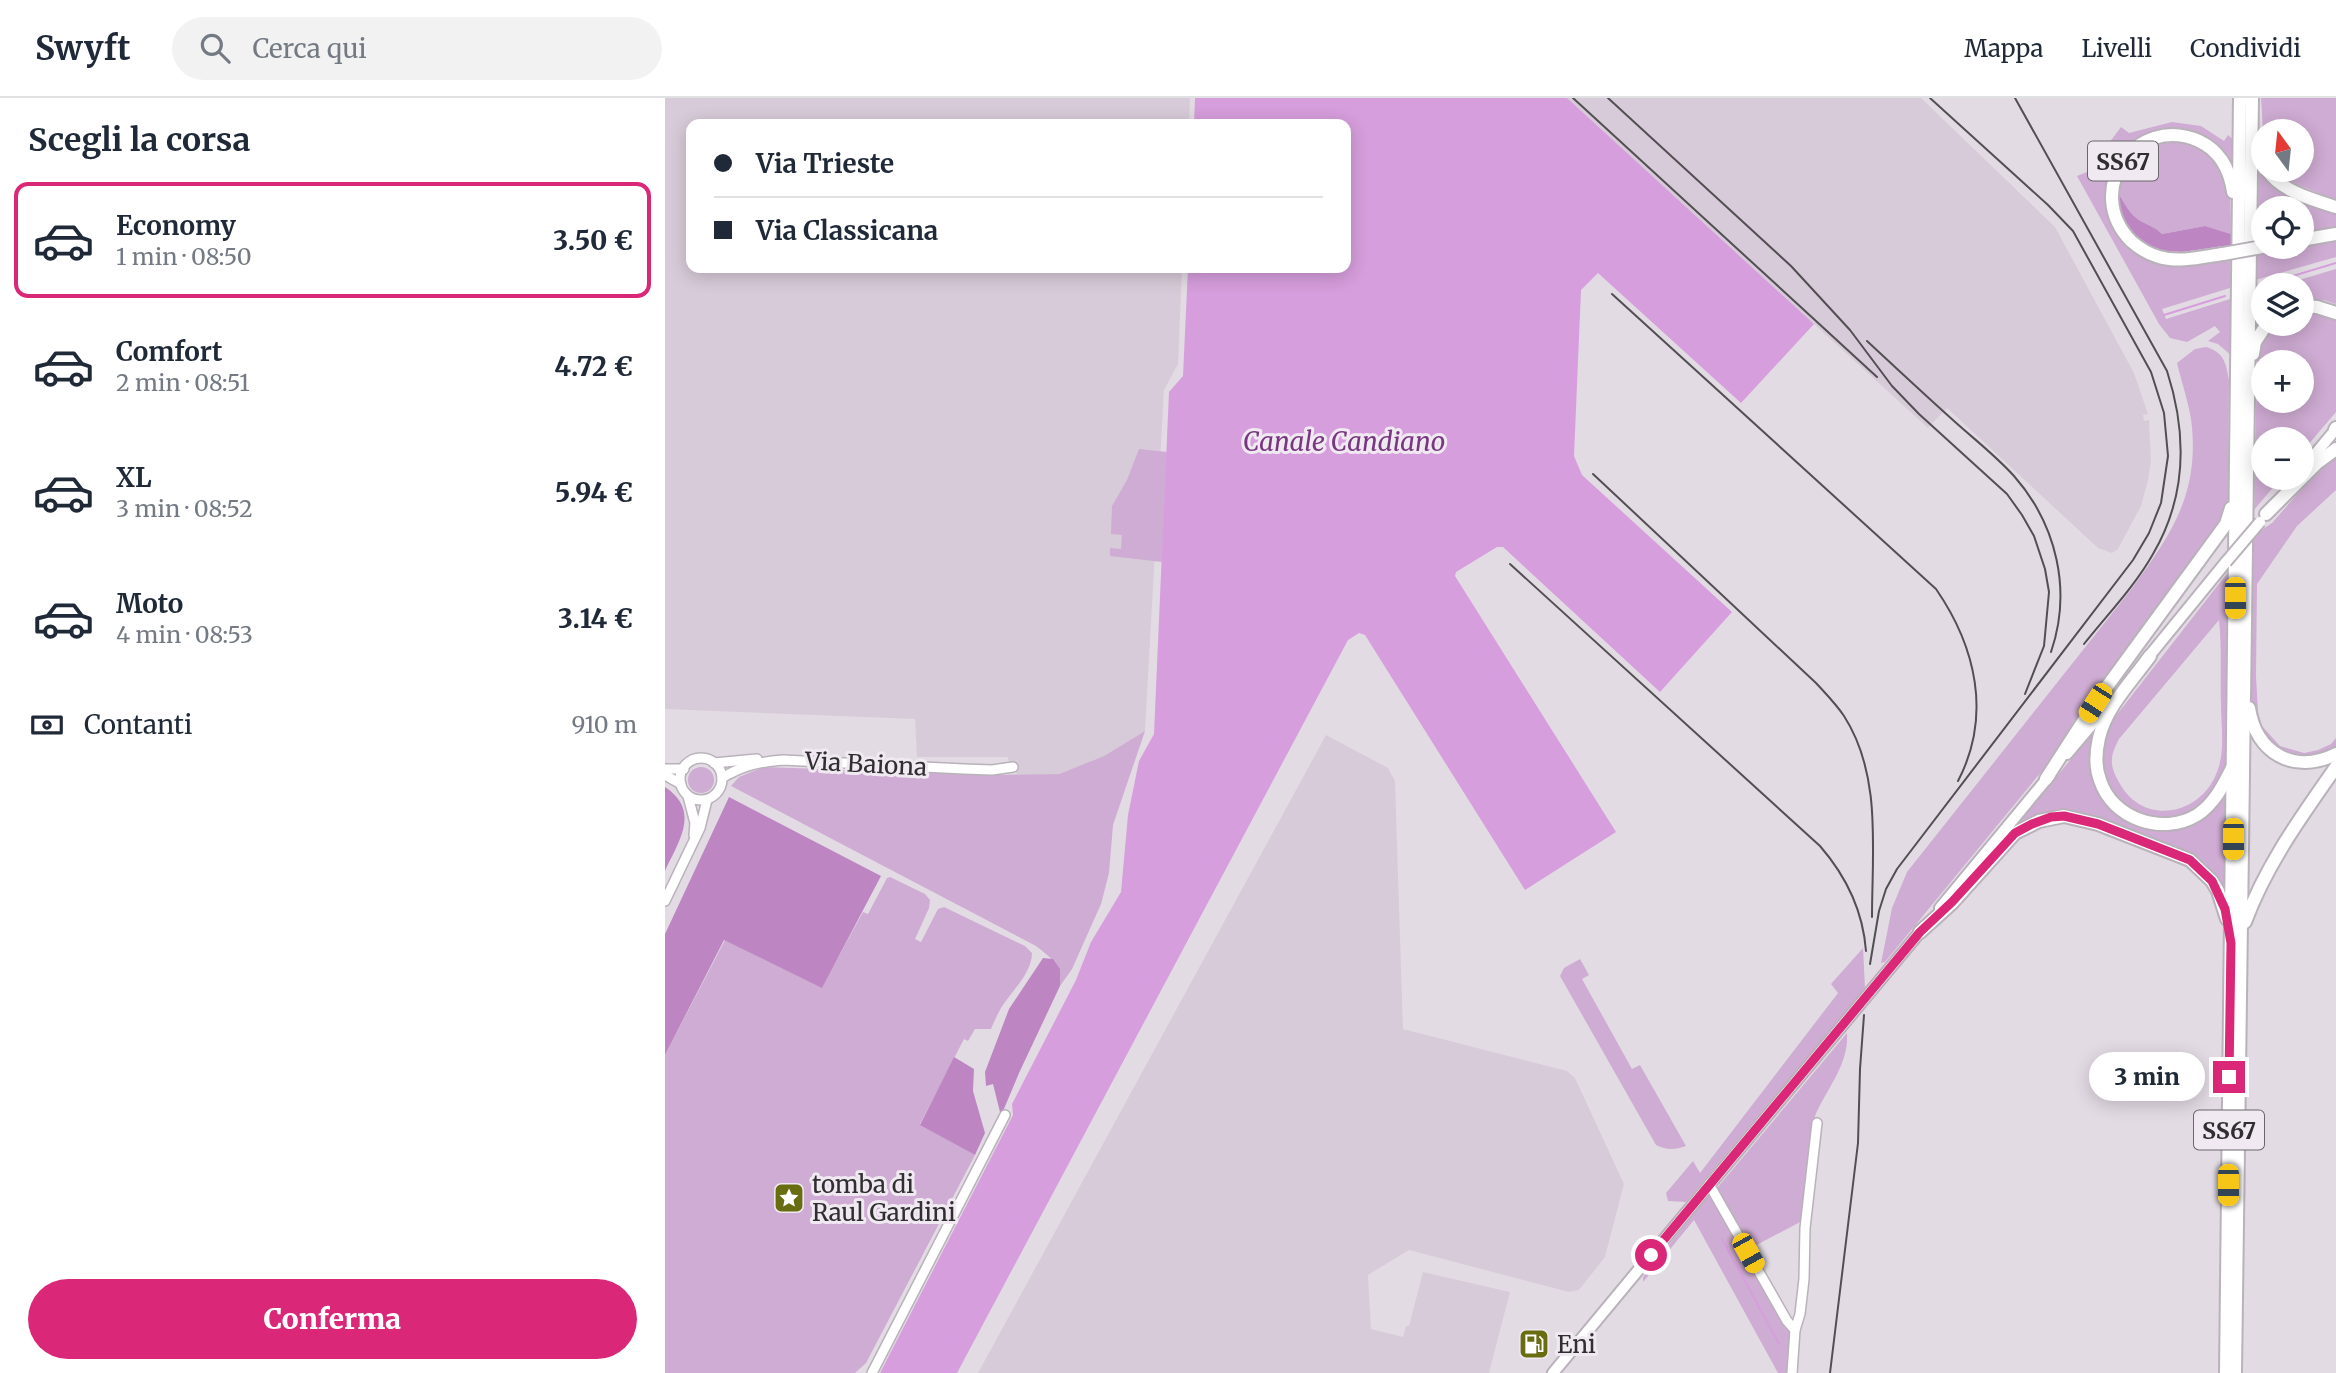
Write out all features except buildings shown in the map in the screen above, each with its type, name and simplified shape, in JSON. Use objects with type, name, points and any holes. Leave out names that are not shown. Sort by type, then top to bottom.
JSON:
[{"type":"highway","points":[[2238,227],[2240,98]]},
{"type":"highway","points":[[2253,98],[2255,119]]},
{"type":"highway","points":[[2242,933],[2253,98]]},
{"type":"highway","name":"SS67","points":[[2227,1373],[2234,765],[2236,431],[2238,227],[2232,182],[2224,161],[2209,146],[2191,138],[2167,135],[2147,141],[2129,154],[2117,171],[2111,189],[2113,212],[2122,232],[2139,249],[2159,258],[2185,259],[2223,254],[2251,249]]},
{"type":"highway","points":[[2278,182],[2336,208]]},
{"type":"highway","points":[[2314,238],[2336,234]]},
{"type":"highway","points":[[2314,307],[2336,313]]},
{"type":"highway","points":[[2248,375],[2255,342],[2259,336]]},
{"type":"highway","points":[[2046,779],[2095,703],[2226,524],[2230,512],[2236,431]]},
{"type":"highway","points":[[2263,518],[2317,463],[2336,449]]},
{"type":"highway","points":[[2244,627],[2249,709],[2252,724],[2263,744],[2291,761],[2306,762],[2336,754]]},
{"type":"highway","points":[[2150,656],[2106,717],[2099,737],[2096,760],[2100,781],[2109,797],[2138,820],[2155,825],[2168,825],[2196,816],[2209,805],[2234,765]]},
{"type":"highway","name":"SS67","points":[[2235,1373],[2242,933],[2257,889],[2269,867],[2336,767]]},
{"type":"highway","points":[[1920,932],[1952,902],[2015,833],[2039,821],[2064,816],[2098,824],[2165,849],[2198,866],[2218,891],[2225,909],[2231,943]]},
{"type":"main road","points":[[2314,455],[2336,429]]},
{"type":"main road","points":[[1553,1373],[2286,490]]},
{"type":"street","points":[[681,784],[684,769],[694,760],[728,763],[750,758],[783,760]]},
{"type":"street","name":"Via Baiona","points":[[722,778],[749,764],[783,760],[992,770],[1013,767]]},
{"type":"street","points":[[688,796],[707,800],[717,794],[722,778],[714,763]]},
{"type":"street","points":[[665,769],[684,769]]},
{"type":"street","points":[[665,775],[681,784],[688,796],[695,823],[694,841]]},
{"type":"street","points":[[665,901],[700,828],[707,800]]},
{"type":"street","points":[[872,1373],[1005,1115]]},
{"type":"street","points":[[1792,1373],[1795,1330],[1803,1291],[1805,1228],[1817,1123]]},
{"type":"street","points":[[1709,1184],[1787,1321],[1795,1330]]},
{"type":"shaded area","points":[[665,98],[1190,98],[1189,119],[686,119],[686,273],[1182,273],[1178,364],[1164,390],[1145,731],[1104,756],[1059,774],[1018,776],[1007,757],[917,757],[915,719],[665,709]]},
{"type":"shaded area","points":[[1567,98],[1921,98],[2055,227],[2134,373],[2148,414],[2143,415],[2144,421],[2149,420],[2151,460],[2141,506],[2118,549],[2112,553],[2098,548],[1947,408],[1928,428]]},
{"type":"shaded area","points":[[2261,98],[2336,98],[2336,200],[2291,182],[2314,182],[2314,119],[2262,119]]},
{"type":"shaded area","points":[[2172,122],[2201,126],[2224,141],[2228,135],[2235,141],[2234,170],[2219,149],[2204,137],[2188,131],[2167,135],[2120,158],[2111,222],[2132,250],[2147,258],[2230,257],[2230,288],[2162,309],[2166,319],[2230,299],[2232,356],[2218,344],[2208,341],[2220,332],[2215,326],[2187,342],[2170,338],[2159,324],[2077,176],[2087,172],[2103,150],[2108,154],[2113,147],[2109,143],[2121,127],[2129,133]]},
{"type":"shaded area","points":[[2174,138],[2210,150],[2230,182],[2231,234],[2205,226],[2162,234],[2133,215],[2116,190],[2121,173],[2145,146]]},
{"type":"shaded area","points":[[2257,182],[2282,182],[2308,196],[2257,196]]},
{"type":"shaded area","points":[[2116,190],[2133,215],[2162,234],[2205,226],[2231,234],[2231,245],[2182,252],[2152,250],[2139,242],[2122,223]]},
{"type":"shaded area","points":[[2314,199],[2336,211],[2336,230],[2314,233]]},
{"type":"shaded area","points":[[2336,238],[2336,257],[2280,273],[2255,273],[2255,259],[2314,259],[2314,242]]},
{"type":"shaded area","points":[[2336,269],[2336,304],[2314,300],[2314,276]]},
{"type":"shaded area","points":[[2314,312],[2336,316],[2336,412],[2314,438],[2314,427],[2256,427],[2256,413],[2314,413],[2314,350],[2258,350],[2263,336],[2314,336]]},
{"type":"shaded area","points":[[2206,347],[2217,352],[2223,359],[2229,380],[2228,499],[2219,526],[2074,721],[2051,760],[1885,962],[1881,963],[1892,908],[1907,872],[2133,587],[2170,531],[2186,494],[2193,452],[2191,419],[2177,363],[2195,349]]},
{"type":"shaded area","points":[[1139,449],[1167,452],[1162,562],[1110,556],[1110,548],[1121,549],[1122,535],[1111,534],[1112,506],[1127,480]]},
{"type":"shaded area","points":[[2336,455],[2336,490],[2297,526],[2257,584],[2256,676],[2258,712],[2262,726],[2280,746],[2304,753],[2331,744],[2336,738],[2336,749],[2323,756],[2290,756],[2269,743],[2252,713],[2250,544],[2301,490],[2314,490],[2314,475],[2328,459]]},
{"type":"shaded area","points":[[2254,490],[2271,490],[2254,510]]},
{"type":"shaded area","points":[[2232,567],[2228,753],[2217,786],[2207,799],[2181,816],[2165,819],[2149,817],[2123,804],[2108,789],[2101,773],[2101,752],[2108,726]],"holes":[[[2219,620],[2222,746],[2218,769],[2211,784],[2200,797],[2187,805],[2173,810],[2144,807],[2131,798],[2115,775],[2112,762],[2115,746]]]},
{"type":"shaded area","points":[[1145,731],[1113,825],[1109,873],[1101,904],[1072,969],[1060,986],[1054,963],[1036,946],[731,786],[739,777],[764,767],[992,775],[1059,774],[1104,756]]},
{"type":"shaded area","points":[[2094,731],[2091,758],[2096,778],[2125,817],[2186,823],[2230,781],[2227,900],[2219,884],[2200,860],[2152,837],[2070,813],[2047,813],[2020,821]]},
{"type":"shaded area","points":[[1326,735],[1388,768],[1395,781],[1403,1029],[1567,1071],[1575,1078],[1624,1184],[1605,1257],[1579,1290],[1569,1292],[1409,1250],[1368,1275],[1371,1329],[1403,1337],[1406,1326],[1409,1326],[1423,1272],[1510,1292],[1489,1373],[978,1373]]},
{"type":"shaded area","points":[[701,767],[710,771],[714,780],[710,789],[701,793],[692,789],[688,780],[692,771]]},
{"type":"shaded area","points":[[665,787],[676,796],[685,816],[681,838],[665,871]]},
{"type":"shaded area","points":[[729,797],[881,876],[822,988],[724,940],[665,1055],[665,934]]},
{"type":"shaded area","points":[[890,877],[925,894],[930,900],[915,939],[921,942],[938,909],[944,907],[1025,946],[1032,953],[1029,968],[1001,1008],[991,1029],[975,1029],[968,1041],[964,1039],[920,1124],[975,1155],[866,1363],[855,1373],[665,1373],[665,1055],[725,940],[822,987],[863,912],[868,914]]},
{"type":"shaded area","points":[[1863,948],[1865,988],[1686,1202],[1668,1201],[1666,1193],[1693,1161],[1700,1173],[1838,993],[1831,984]]},
{"type":"shaded area","points":[[1043,958],[1053,959],[1060,969],[1060,986],[1001,1116],[993,1084],[986,1086],[985,1072],[1009,1009]]},
{"type":"shaded area","points":[[1580,959],[1589,975],[1582,979],[1632,1069],[1640,1065],[1686,1146],[1671,1149],[1656,1145],[1560,976],[1564,968]]},
{"type":"shaded area","points":[[1847,1033],[1845,1056],[1815,1116],[1802,1221],[1749,1249],[1717,1188]]},
{"type":"shaded area","points":[[954,1057],[974,1069],[973,1091],[985,1133],[975,1155],[920,1125]]},
{"type":"shaded area","points":[[1709,1195],[1790,1333],[1793,1341],[1790,1373],[1778,1373],[1694,1220],[1643,1282],[1643,1277]]},
{"type":"water","name":"Canale Candiano","points":[[1195,98],[1567,98],[1814,324],[1741,403],[1598,273],[1581,290],[1574,456],[1582,475],[1732,612],[1660,692],[1503,547],[1497,547],[1456,572],[1455,576],[1616,832],[1525,890],[1365,635],[1359,633],[1348,640],[957,1373],[880,1373],[1013,1115],[1012,1104],[1076,980],[1091,942],[1121,892],[1128,815],[1139,761],[1154,734],[1169,392],[1183,376],[1188,273],[1351,273],[1351,119],[1194,119]]},
{"type":"waterway","points":[[2303,273],[2336,263]]},
{"type":"waterway","points":[[2164,315],[2225,296]]},
{"type":"waterway","points":[[1722,1239],[1779,1344]]},
{"type":"railway","points":[[1573,98],[1877,377]]},
{"type":"railway","points":[[1608,98],[1791,266],[1850,330],[1892,386],[2007,494],[2022,515],[2034,536],[2049,592],[2044,646],[2025,694]]},
{"type":"railway","points":[[1870,964],[1879,911],[1886,889],[1897,869],[2133,560],[2149,533],[2161,503],[2168,456],[2164,413],[2151,372],[2073,231],[1930,98]]},
{"type":"railway","points":[[2015,98],[2167,371],[2178,418],[2178,487],[2164,532],[2138,577],[2084,644]]},
{"type":"railway","points":[[1612,294],[1936,589],[1961,634],[1975,682],[1975,732],[1958,781]]},
{"type":"railway","points":[[1867,341],[2000,462],[2029,495],[2041,516],[2057,560],[2060,606],[2051,652]]},
{"type":"railway","points":[[1593,474],[1816,683],[1844,716],[1856,739],[1870,788],[1873,840],[1872,917]]},
{"type":"railway","points":[[1510,564],[1820,846],[1838,869],[1852,895],[1861,922],[1866,951]]},
{"type":"railway","points":[[1830,1373],[1858,1143],[1864,1015]]},
{"type":"place","name":"tomba di Raul Gardini","points":[[789,1198]]},
{"type":"place","name":"Eni","points":[[1534,1344]]},
{"type":"route","points":[[1651,1255],[1920,932],[1952,902],[2015,833],[2051,817],[2081,819],[2165,849],[2190,860],[2212,881],[2225,909],[2231,943],[2229,1077]]}]
